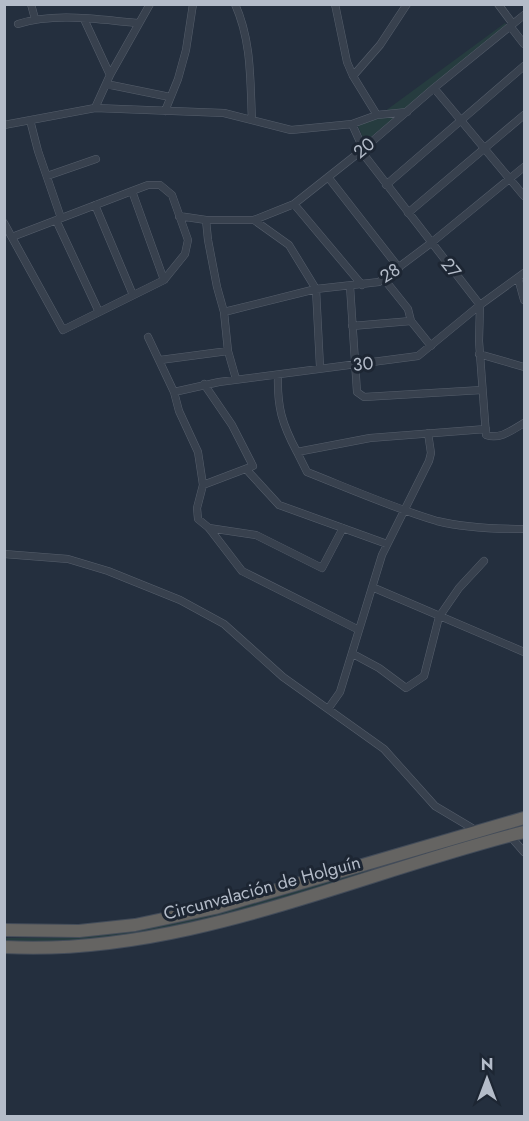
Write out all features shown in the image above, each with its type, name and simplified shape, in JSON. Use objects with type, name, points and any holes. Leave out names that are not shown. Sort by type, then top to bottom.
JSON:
[{"type":"highway","name":"Circunvalación de Holguín","points":[[4,930],[79,931],[135,925],[215,908],[525,818]]},
{"type":"highway","name":"Circunvalación de Holguín","points":[[4,947],[80,946],[139,939],[220,922],[525,832]]},
{"type":"street","points":[[31,4],[34,19]]},
{"type":"street","points":[[95,108],[110,75],[150,4]]},
{"type":"street","points":[[165,111],[178,79],[186,50],[193,4]]},
{"type":"street","points":[[235,4],[250,56],[252,120]]},
{"type":"street","points":[[335,4],[347,62],[377,115]]},
{"type":"street","points":[[353,76],[380,45],[407,4]]},
{"type":"street","points":[[498,4],[525,44]]},
{"type":"street","name":"20","points":[[179,216],[206,220],[254,220],[294,204],[525,15]]},
{"type":"street","points":[[18,24],[34,19],[84,19],[139,23]]},
{"type":"street","points":[[84,19],[110,75]]},
{"type":"street","points":[[386,185],[525,66]]},
{"type":"street","points":[[106,84],[170,97]]},
{"type":"street","points":[[434,88],[525,196]]},
{"type":"street","points":[[4,125],[95,108],[224,113],[291,130],[352,124],[377,115],[407,112]]},
{"type":"street","points":[[408,213],[525,115]]},
{"type":"street","points":[[30,120],[58,219],[99,312]]},
{"type":"street","name":"27","points":[[352,124],[361,144],[361,151],[480,304]]},
{"type":"street","points":[[47,176],[96,159]]},
{"type":"street","name":"28","points":[[224,312],[316,289],[379,282],[525,167]]},
{"type":"street","points":[[328,177],[399,268]]},
{"type":"street","points":[[4,223],[63,330],[164,280],[188,247],[188,240],[172,195],[160,185],[148,185],[12,237]]},
{"type":"street","points":[[132,191],[164,280]]},
{"type":"street","points":[[294,204],[362,285]]},
{"type":"street","points":[[95,205],[133,295]]},
{"type":"street","points":[[206,220],[217,287],[224,312],[228,351],[236,379]]},
{"type":"street","points":[[254,220],[289,245],[316,289],[320,367]]},
{"type":"street","points":[[521,275],[525,300]]},
{"type":"street","name":"30","points":[[174,392],[204,384],[278,375],[320,367],[411,359],[418,356],[480,304],[521,275]]},
{"type":"street","points":[[384,279],[408,309],[411,321],[431,346]]},
{"type":"street","points":[[350,286],[357,392],[364,397],[482,390]]},
{"type":"street","points":[[480,304],[479,354],[486,432]]},
{"type":"street","points":[[352,326],[411,321]]},
{"type":"street","points":[[148,337],[174,392],[179,411],[198,452],[203,485],[197,508],[198,519],[209,528],[242,571],[359,630]]},
{"type":"street","points":[[160,360],[228,351]]},
{"type":"street","points":[[479,354],[525,367]]},
{"type":"street","points":[[278,375],[279,412],[307,472],[405,510],[448,523],[525,529]]},
{"type":"street","points":[[203,485],[253,465],[232,425],[204,384]]},
{"type":"street","points":[[297,452],[370,438],[428,433],[486,432],[494,437],[525,423]]},
{"type":"street","points":[[328,709],[340,692],[387,544],[430,458],[428,433]]},
{"type":"street","points":[[246,469],[279,505],[387,544]]},
{"type":"street","points":[[209,528],[256,535],[322,567],[343,528]]},
{"type":"street","points":[[4,554],[68,559],[108,571],[180,600],[224,624],[283,677],[384,749],[435,806],[477,831]]},
{"type":"street","points":[[353,654],[379,668],[406,688],[424,676],[439,617],[459,588],[484,561]]},
{"type":"street","points":[[372,587],[525,652]]},
{"type":"street","points":[[510,836],[525,852]]},
{"type":"green space","points":[[505,23],[507,25],[365,142],[358,126],[377,117]]},
{"type":"green space","points":[[381,864],[382,867],[272,902],[159,930],[73,941],[5,942],[4,938],[78,937],[154,927],[231,910]]}]
